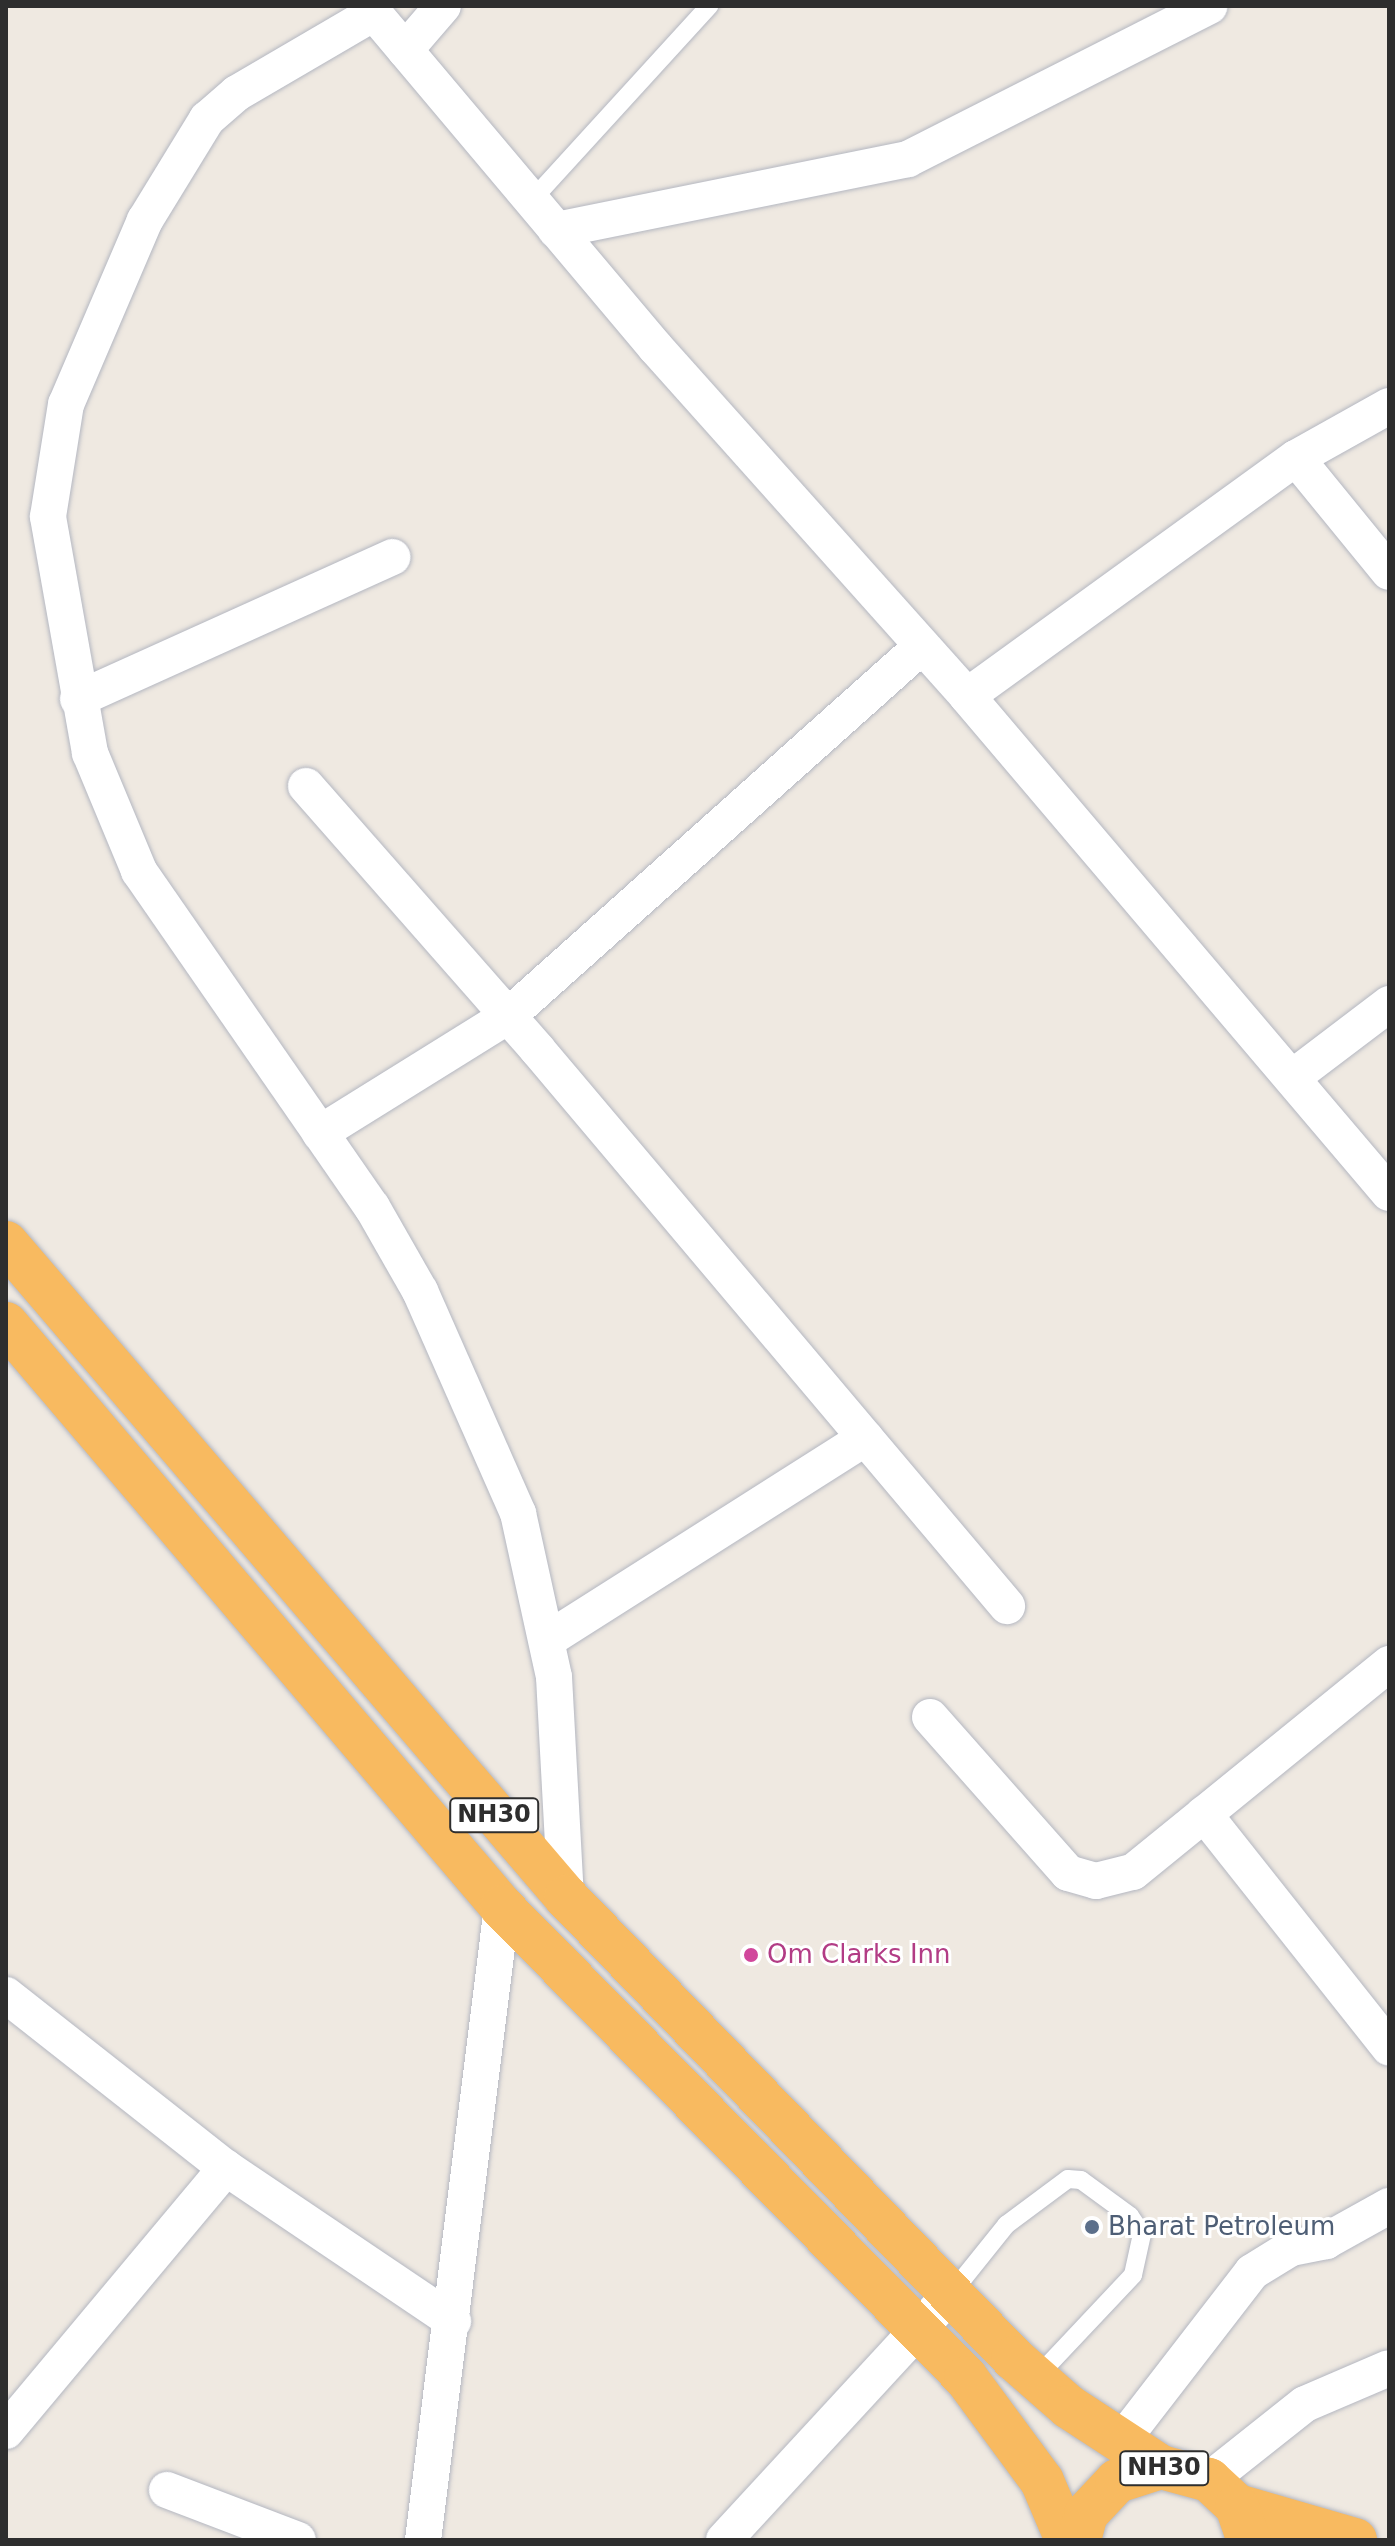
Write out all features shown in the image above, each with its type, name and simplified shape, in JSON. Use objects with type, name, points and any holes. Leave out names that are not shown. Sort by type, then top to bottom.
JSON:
[{"type":"highway","name":"NH30","points":[[6,1243],[566,1897],[950,2295],[1036,2378],[1120,2443],[1232,2509],[1355,2540]]},
{"type":"highway","name":"NH30","points":[[6,1324],[502,1907],[919,2327],[1015,2437],[1042,2481],[1067,2540]]},
{"type":"highway","name":"NH30","points":[[1079,2540],[1086,2514],[1117,2481],[1161,2467]]},
{"type":"street","points":[[405,50],[443,6]]},
{"type":"street","points":[[556,230],[908,159],[1209,6]]},
{"type":"street","points":[[566,1897],[547,1640],[518,1513],[420,1291],[372,1207],[139,871],[90,753],[78,699],[48,517],[53,460],[72,390],[145,220],[207,119],[237,93],[371,10],[556,230],[967,696],[1389,1193]]},
{"type":"street","points":[[967,696],[1296,458],[1389,406]]},
{"type":"street","points":[[1296,458],[1389,572]]},
{"type":"street","points":[[78,699],[392,557]]},
{"type":"street","points":[[320,1133],[508,1016],[921,647]]},
{"type":"street","points":[[306,786],[508,1016],[1007,1606]]},
{"type":"street","points":[[1293,1077],[1389,1004]]},
{"type":"street","points":[[547,1640],[865,1438]]},
{"type":"street","points":[[930,1717],[1068,1873],[1096,1881],[1133,1872],[1389,1664]]},
{"type":"street","points":[[1204,1814],[1389,2047]]},
{"type":"street","points":[[423,2540],[453,2321],[502,1907]]},
{"type":"street","points":[[6,1995],[226,2168],[453,2321]]},
{"type":"street","points":[[6,2431],[226,2168]]},
{"type":"street","points":[[1120,2443],[1252,2272],[1291,2248],[1326,2241],[1389,2206]]},
{"type":"street","points":[[724,2540],[950,2295]]},
{"type":"street","points":[[1232,2509],[1305,2404],[1389,2368]]},
{"type":"street","points":[[167,2490],[298,2540]]},
{"type":"lane","points":[[532,200],[709,6]]},
{"type":"lane","points":[[950,2295],[1006,2225],[1068,2179],[1081,2180],[1130,2216],[1142,2234],[1133,2275],[1036,2378]]},
{"type":"place","name":"Om Clarks Inn","points":[[751,1955]]},
{"type":"place","name":"Bharat Petroleum","points":[[1092,2227]]}]
